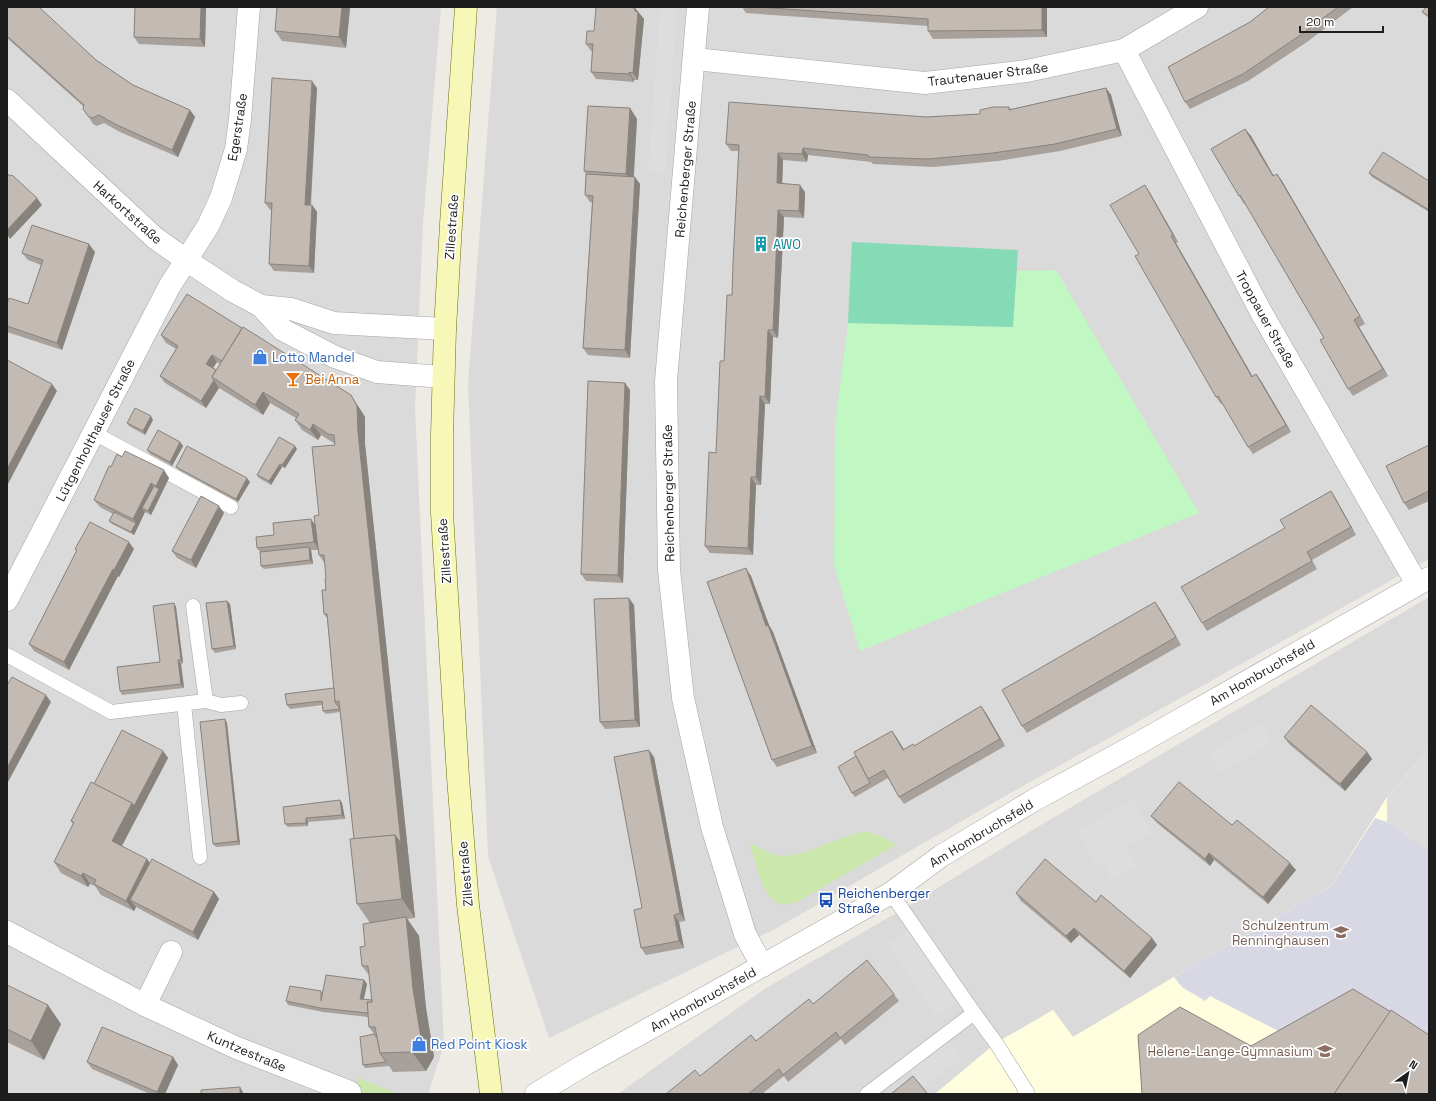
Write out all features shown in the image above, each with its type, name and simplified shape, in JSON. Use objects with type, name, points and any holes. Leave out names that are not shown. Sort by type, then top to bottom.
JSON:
[{"type":"main road","name":"Zillestraße","points":[[466,7],[445,329],[442,513],[458,777],[468,905],[491,1094]]},
{"type":"street","name":"Egerstraße","points":[[186,260],[208,226],[221,198],[236,149],[250,7]]},
{"type":"street","name":"Reichenberger Straße","points":[[698,7],[666,381],[669,570],[683,698],[712,827],[745,934],[762,966]]},
{"type":"street","name":"Trautenauer Straße","points":[[694,59],[925,83],[1027,71],[1124,50],[1197,7]]},
{"type":"street","name":"Troppauer Straße","points":[[1124,50],[1261,312],[1423,581]]},
{"type":"street","name":"Harkortstraße","points":[[7,100],[155,238],[233,291],[261,306],[283,330],[335,357],[377,372],[444,377]]},
{"type":"street","name":"Lütgenholthauser Straße","points":[[7,600],[169,287],[186,260]]},
{"type":"street","name":"Harkortstraße","points":[[261,306],[291,309],[334,323],[445,329]]},
{"type":"street","name":"Am Hombruchsfeld","points":[[536,1094],[584,1065],[891,892],[941,856],[1030,803],[1139,743],[1423,581]]},
{"type":"street","name":"Kuntzestraße","points":[[7,932],[145,1005],[237,1048],[350,1092]]},
{"type":"street","points":[[145,1005],[170,952]]},
{"type":"lane","points":[[94,433],[231,507]]},
{"type":"lane","points":[[193,606],[206,701]]},
{"type":"lane","points":[[7,655],[111,712],[206,701],[221,705],[241,703]]},
{"type":"lane","points":[[184,704],[200,857]]},
{"type":"lane","points":[[891,892],[996,1043],[1027,1092],[1024,1094]]},
{"type":"lane","points":[[867,1094],[974,1013]]},
{"type":"shaded area","points":[[7,7],[441,7],[423,224],[415,407],[444,1045],[428,1094],[7,1094]]},
{"type":"shaded area","points":[[497,7],[1429,7],[1429,559],[998,800],[775,929],[549,1038],[488,856],[468,384]]},
{"type":"shaded area","points":[[660,7],[677,7],[665,173],[648,172]]},
{"type":"shaded area","points":[[1429,597],[1429,749],[1387,797],[1331,886],[1073,1037],[1053,1010],[996,1043],[935,1094],[618,1094],[766,988],[893,915],[1029,832]]},
{"type":"shaded area","points":[[1260,723],[1272,743],[1220,773],[1208,753]]},
{"type":"shaded area","name":"Schulzentrum Renninghausen","points":[[1429,749],[1429,1094],[935,1094],[996,1043],[1053,1010],[1073,1037],[1331,886],[1387,797]]},
{"type":"shaded area","points":[[1429,749],[1429,850],[1387,822],[1387,797]]},
{"type":"shaded area","points":[[1133,799],[1152,833],[1126,847],[1137,866],[1112,880],[1102,862],[1096,865],[1077,831]]},
{"type":"shaded area","points":[[1375,818],[1387,822],[1429,850],[1429,1043],[1292,1038],[1210,996],[1205,1001],[1182,987],[1174,977],[1331,886]]},
{"type":"shaded area","points":[[908,930],[957,1003],[936,1017],[887,943]]},
{"type":"shaded area","points":[[949,1041],[962,1059],[920,1088],[908,1069]]},
{"type":"green space","points":[[852,242],[1018,250],[1013,327],[848,323]]},
{"type":"green space","points":[[1056,270],[1199,513],[860,651],[834,565],[835,424],[848,323],[1013,327],[1017,271]]},
{"type":"green space","points":[[865,832],[874,833],[896,845],[797,902],[786,904],[775,901],[769,896],[764,888],[750,843],[772,854],[783,856],[794,855],[818,848],[854,834]]},
{"type":"green space","points":[[358,1078],[399,1094],[353,1094]]},
{"type":"building","points":[[7,7],[39,7],[96,60],[133,85],[190,110],[172,150],[99,115],[92,118],[88,116],[83,109],[84,105],[7,36]]},
{"type":"building","points":[[135,7],[201,7],[200,39],[134,37]]},
{"type":"building","points":[[277,7],[342,7],[339,37],[275,31]]},
{"type":"building","points":[[596,7],[635,8],[635,11],[638,12],[633,73],[591,72],[593,44],[586,44],[587,31],[594,31]]},
{"type":"building","points":[[757,7],[1042,7],[1042,30],[928,31],[928,19]]},
{"type":"building","points":[[1269,7],[1338,7],[1302,34],[1243,74],[1185,102],[1168,67],[1250,22]]},
{"type":"building","points":[[1426,7],[1429,7],[1429,16],[1422,12]]},
{"type":"building","points":[[272,78],[312,81],[305,205],[312,205],[309,266],[269,264],[272,203],[265,203]]},
{"type":"building","points":[[1106,88],[1117,129],[1055,144],[993,153],[928,159],[868,157],[868,155],[803,148],[802,154],[778,153],[777,183],[800,185],[799,211],[778,210],[773,330],[768,330],[765,397],[760,396],[756,477],[751,477],[748,548],[705,546],[709,452],[716,453],[720,361],[724,361],[727,295],[732,295],[739,145],[726,144],[729,102],[926,117],[980,114],[980,110],[993,107],[1009,107],[1009,110]]},
{"type":"building","points":[[588,106],[630,108],[626,174],[584,171]]},
{"type":"building","points":[[1245,129],[1273,176],[1277,174],[1360,316],[1354,320],[1383,369],[1348,389],[1320,340],[1324,338],[1240,195],[1239,196],[1211,149]]},
{"type":"building","points":[[1383,152],[1429,181],[1429,210],[1369,173]]},
{"type":"building","points":[[7,173],[10,176],[12,175],[37,198],[7,230]]},
{"type":"building","points":[[586,174],[635,177],[625,350],[583,348],[593,196],[585,195]]},
{"type":"building","points":[[1145,185],[1173,235],[1171,236],[1252,377],[1256,374],[1286,425],[1248,447],[1218,396],[1216,397],[1135,256],[1139,254],[1110,205]]},
{"type":"building","points":[[32,225],[89,244],[57,343],[7,326],[7,304],[9,298],[28,304],[43,260],[22,253]]},
{"type":"building","points":[[187,294],[242,328],[222,361],[212,355],[206,364],[216,370],[212,377],[214,380],[201,401],[160,376],[178,346],[161,335]]},
{"type":"building","points":[[243,327],[351,395],[357,406],[358,433],[401,843],[395,835],[354,839],[339,701],[335,702],[327,614],[324,614],[322,590],[326,590],[326,579],[324,555],[319,555],[314,516],[319,515],[312,447],[335,445],[334,435],[328,434],[313,424],[310,430],[295,420],[299,414],[263,392],[255,405],[212,377]]},
{"type":"building","points":[[7,360],[52,384],[7,469]]},
{"type":"building","points":[[588,381],[625,383],[618,575],[581,574]]},
{"type":"building","points":[[135,408],[151,416],[143,431],[127,423]]},
{"type":"building","points":[[158,430],[180,442],[170,462],[147,450]]},
{"type":"building","points":[[279,437],[295,446],[282,465],[280,464],[269,481],[257,475]]},
{"type":"building","points":[[1429,445],[1429,491],[1404,503],[1386,466]]},
{"type":"building","points":[[187,446],[247,478],[236,499],[176,467]]},
{"type":"building","points":[[125,451],[164,470],[156,486],[151,483],[133,519],[94,500],[109,466],[111,467],[117,454],[122,457]]},
{"type":"building","points":[[154,486],[159,489],[148,511],[142,508]]},
{"type":"building","points":[[1331,491],[1351,527],[1307,552],[1312,561],[1202,623],[1181,587],[1285,528],[1280,520]]},
{"type":"building","points":[[201,496],[219,506],[191,560],[172,551]]},
{"type":"building","points":[[114,512],[136,523],[131,532],[109,521]]},
{"type":"building","points":[[311,519],[314,542],[257,548],[256,537],[274,535],[273,523]]},
{"type":"building","points":[[90,522],[129,542],[114,570],[113,569],[64,662],[29,644],[77,550],[75,549]]},
{"type":"building","points":[[309,547],[310,560],[261,566],[260,552]]},
{"type":"building","points":[[746,568],[766,626],[768,625],[812,746],[772,760],[707,582]]},
{"type":"building","points":[[629,598],[635,720],[600,722],[594,599]]},
{"type":"building","points":[[227,601],[234,646],[212,649],[206,603]]},
{"type":"building","points":[[1155,602],[1176,637],[1022,726],[1002,690]]},
{"type":"building","points":[[174,603],[181,660],[178,660],[181,684],[120,691],[117,667],[160,662],[153,606]]},
{"type":"building","points":[[12,677],[46,695],[7,768],[7,685]]},
{"type":"building","points":[[334,688],[335,702],[340,709],[323,711],[322,701],[287,705],[285,694]]},
{"type":"building","points":[[1311,705],[1367,752],[1340,784],[1284,737]]},
{"type":"building","points":[[981,706],[1000,739],[899,797],[884,770],[868,779],[854,752],[892,731],[903,750],[913,744],[914,746]]},
{"type":"building","points":[[225,719],[238,841],[213,844],[200,722]]},
{"type":"building","points":[[122,730],[163,751],[134,806],[132,803],[94,784]]},
{"type":"building","points":[[649,750],[680,913],[674,915],[679,941],[641,948],[634,910],[642,908],[614,757]]},
{"type":"building","points":[[856,756],[870,783],[852,793],[838,767]]},
{"type":"building","points":[[91,782],[132,803],[112,841],[147,859],[126,901],[94,884],[96,880],[83,873],[81,876],[54,862],[74,822],[71,821]]},
{"type":"building","points":[[1179,782],[1232,825],[1237,820],[1290,863],[1263,897],[1209,853],[1205,859],[1151,816]]},
{"type":"building","points":[[340,800],[342,815],[306,818],[306,823],[285,824],[283,807]]},
{"type":"building","points":[[395,835],[402,899],[357,904],[350,839]]},
{"type":"building","points":[[152,859],[214,892],[193,932],[130,900]]},
{"type":"building","points":[[1045,859],[1096,902],[1101,895],[1152,938],[1124,971],[1074,928],[1066,936],[1016,893]]},
{"type":"building","points":[[406,917],[413,989],[421,1038],[412,1052],[380,1053],[375,1027],[369,1027],[367,1002],[372,1002],[368,966],[362,966],[360,947],[365,946],[363,924]]},
{"type":"building","points":[[867,960],[894,994],[840,1038],[836,1032],[783,1075],[779,1069],[748,1094],[666,1094],[695,1070],[700,1076],[751,1035],[756,1041],[809,999],[813,1004]]},
{"type":"building","points":[[326,975],[364,980],[360,999],[372,1000],[372,1002],[367,1002],[368,1013],[320,1008],[286,1001],[290,986],[321,991],[321,1001]]},
{"type":"building","points":[[7,985],[48,1005],[31,1041],[7,1029]]},
{"type":"building","name":"Helene-Lange-Gymnasium","points":[[1353,989],[1391,1012],[1334,1094],[1142,1094],[1138,1035],[1180,1007],[1251,1046]]},
{"type":"building","points":[[1391,1010],[1429,1035],[1429,1094],[1334,1094]]},
{"type":"building","points":[[102,1027],[173,1057],[157,1092],[87,1062]]},
{"type":"building","points":[[374,1034],[377,1038],[380,1053],[386,1062],[363,1065],[360,1037]]},
{"type":"building","points":[[913,1076],[927,1093],[891,1094]]},
{"type":"building","points":[[240,1087],[240,1094],[201,1094],[201,1090]]},
{"type":"place","name":"AWO","points":[[761,244]]},
{"type":"place","name":"Lotto Mandel","points":[[260,357]]},
{"type":"place","name":"Bei Anna","points":[[293,379]]},
{"type":"place","name":"Reichenberger Straße","points":[[826,900]]},
{"type":"place","name":"Schulzentrum Renninghausen","points":[[1341,932]]},
{"type":"place","name":"Red Point Kiosk","points":[[419,1044]]},
{"type":"place","name":"Helene-Lange-Gymnasium","points":[[1325,1051]]}]
